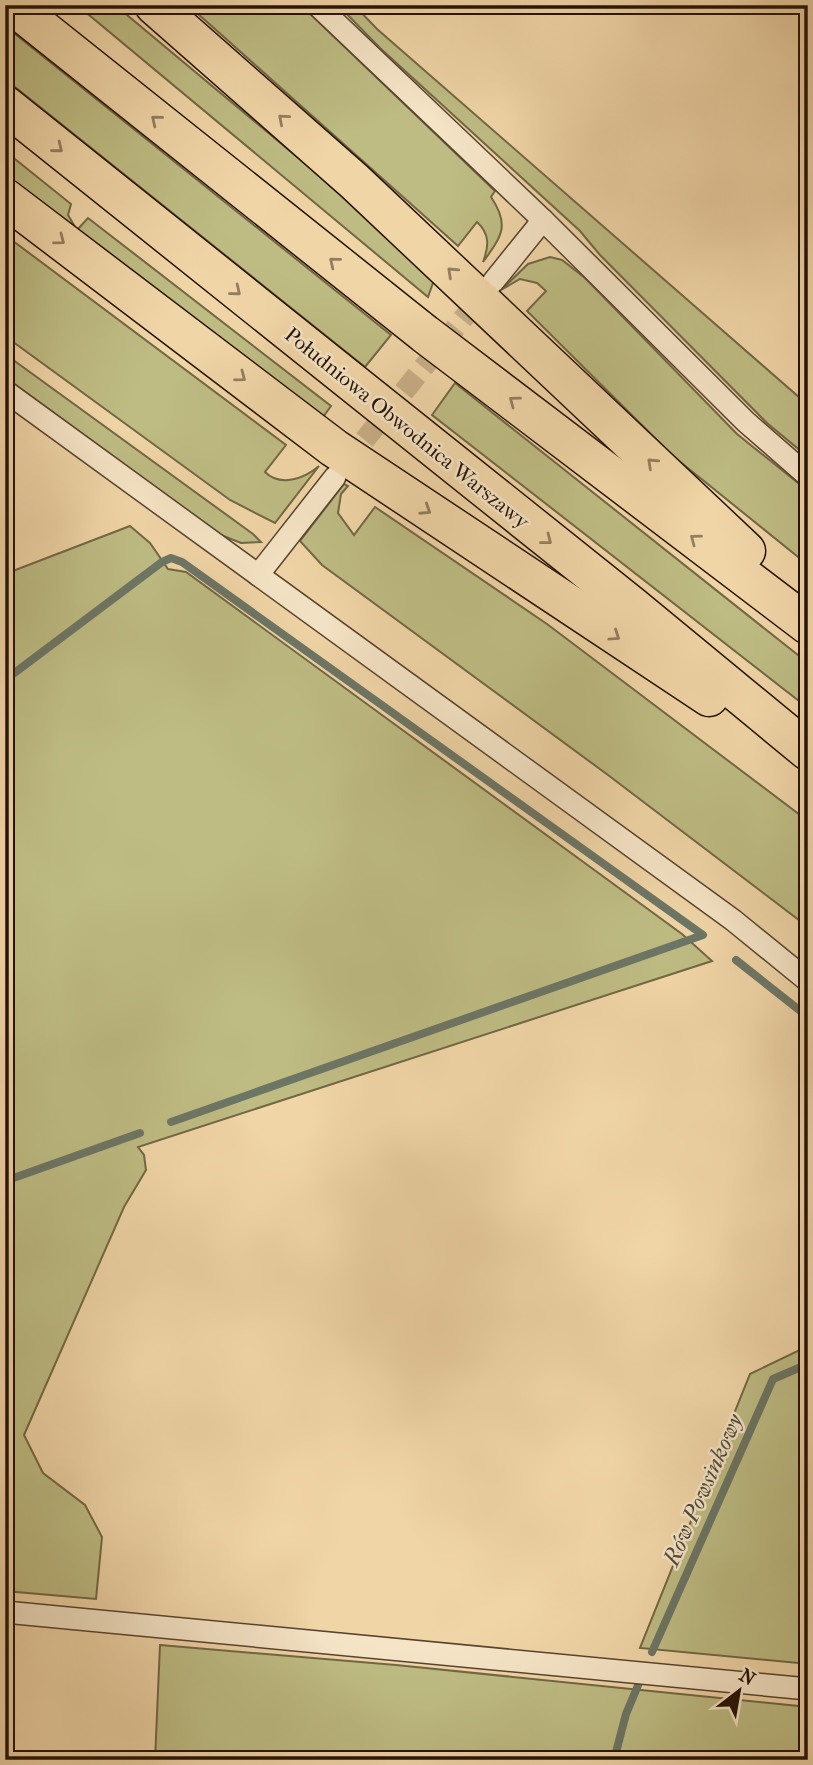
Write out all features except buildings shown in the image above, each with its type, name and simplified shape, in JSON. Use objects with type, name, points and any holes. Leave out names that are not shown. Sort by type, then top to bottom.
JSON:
[{"type":"highway","points":[[12,5],[425,334],[808,625]]},
{"type":"highway","points":[[154,5],[354,181],[808,611]]},
{"type":"highway","name":"Południowa Obwodnica Warszawy","points":[[5,106],[632,606],[808,751]]},
{"type":"highway","points":[[5,198],[362,468],[694,688],[808,757]]},
{"type":"street","points":[[317,5],[543,220],[746,422],[808,476]]},
{"type":"street","points":[[493,282],[543,220]]},
{"type":"street","points":[[5,391],[733,920],[808,981]]},
{"type":"street","points":[[258,575],[335,477]]},
{"type":"street","points":[[5,1612],[808,1689]]},
{"type":"shaded area","points":[[77,5],[115,5],[356,206],[434,280],[428,297]]},
{"type":"shaded area","points":[[188,5],[301,5],[495,191],[491,197],[500,215],[501,230],[495,245],[483,262],[487,241],[477,222],[458,246]]},
{"type":"shaded area","points":[[338,5],[354,5],[377,29],[808,405],[808,457],[767,423],[600,255],[580,231],[380,48]]},
{"type":"shaded area","points":[[5,26],[391,335],[365,367],[5,79]]},
{"type":"shaded area","points":[[5,151],[71,204],[68,215],[77,230],[88,218],[331,406],[323,417],[5,179]]},
{"type":"shaded area","points":[[5,235],[286,445],[265,472],[271,477],[292,480],[319,466],[275,523],[230,500],[5,336]]},
{"type":"shaded area","points":[[550,257],[562,260],[585,278],[737,434],[808,491],[808,565],[673,456],[527,311],[546,291],[537,283],[520,279],[501,290],[528,264]]},
{"type":"shaded area","points":[[5,354],[261,542],[241,543],[221,535],[5,377]]},
{"type":"shaded area","points":[[455,383],[808,663],[808,708],[432,415]]},
{"type":"shaded area","points":[[344,484],[348,486],[341,494],[338,513],[354,535],[375,507],[547,624],[808,821],[808,927],[608,775],[322,565],[300,541]]},
{"type":"shaded area","points":[[130,526],[150,543],[168,569],[186,572],[682,934],[712,961],[138,1147],[144,1155],[146,1170],[124,1207],[24,1435],[43,1473],[85,1505],[102,1537],[96,1599],[5,1591],[5,574]]},
{"type":"shaded area","points":[[808,1346],[808,1664],[640,1648],[750,1374]]},
{"type":"shaded area","points":[[160,1645],[396,1665],[808,1707],[808,1760],[155,1760]]},
{"type":"waterway","points":[[5,680],[162,562],[171,558],[182,562],[703,935],[171,1122]]},
{"type":"waterway","points":[[736,960],[808,1017]]},
{"type":"waterway","points":[[5,1181],[140,1133]]},
{"type":"waterway","name":"Rów Powsinkowy","points":[[652,1652],[773,1379],[808,1364]]},
{"type":"waterway","name":"Rów Powsinkowy","points":[[614,1760],[626,1714],[639,1683]]},
{"type":"tunnel","points":[[345,464],[483,294]]}]
